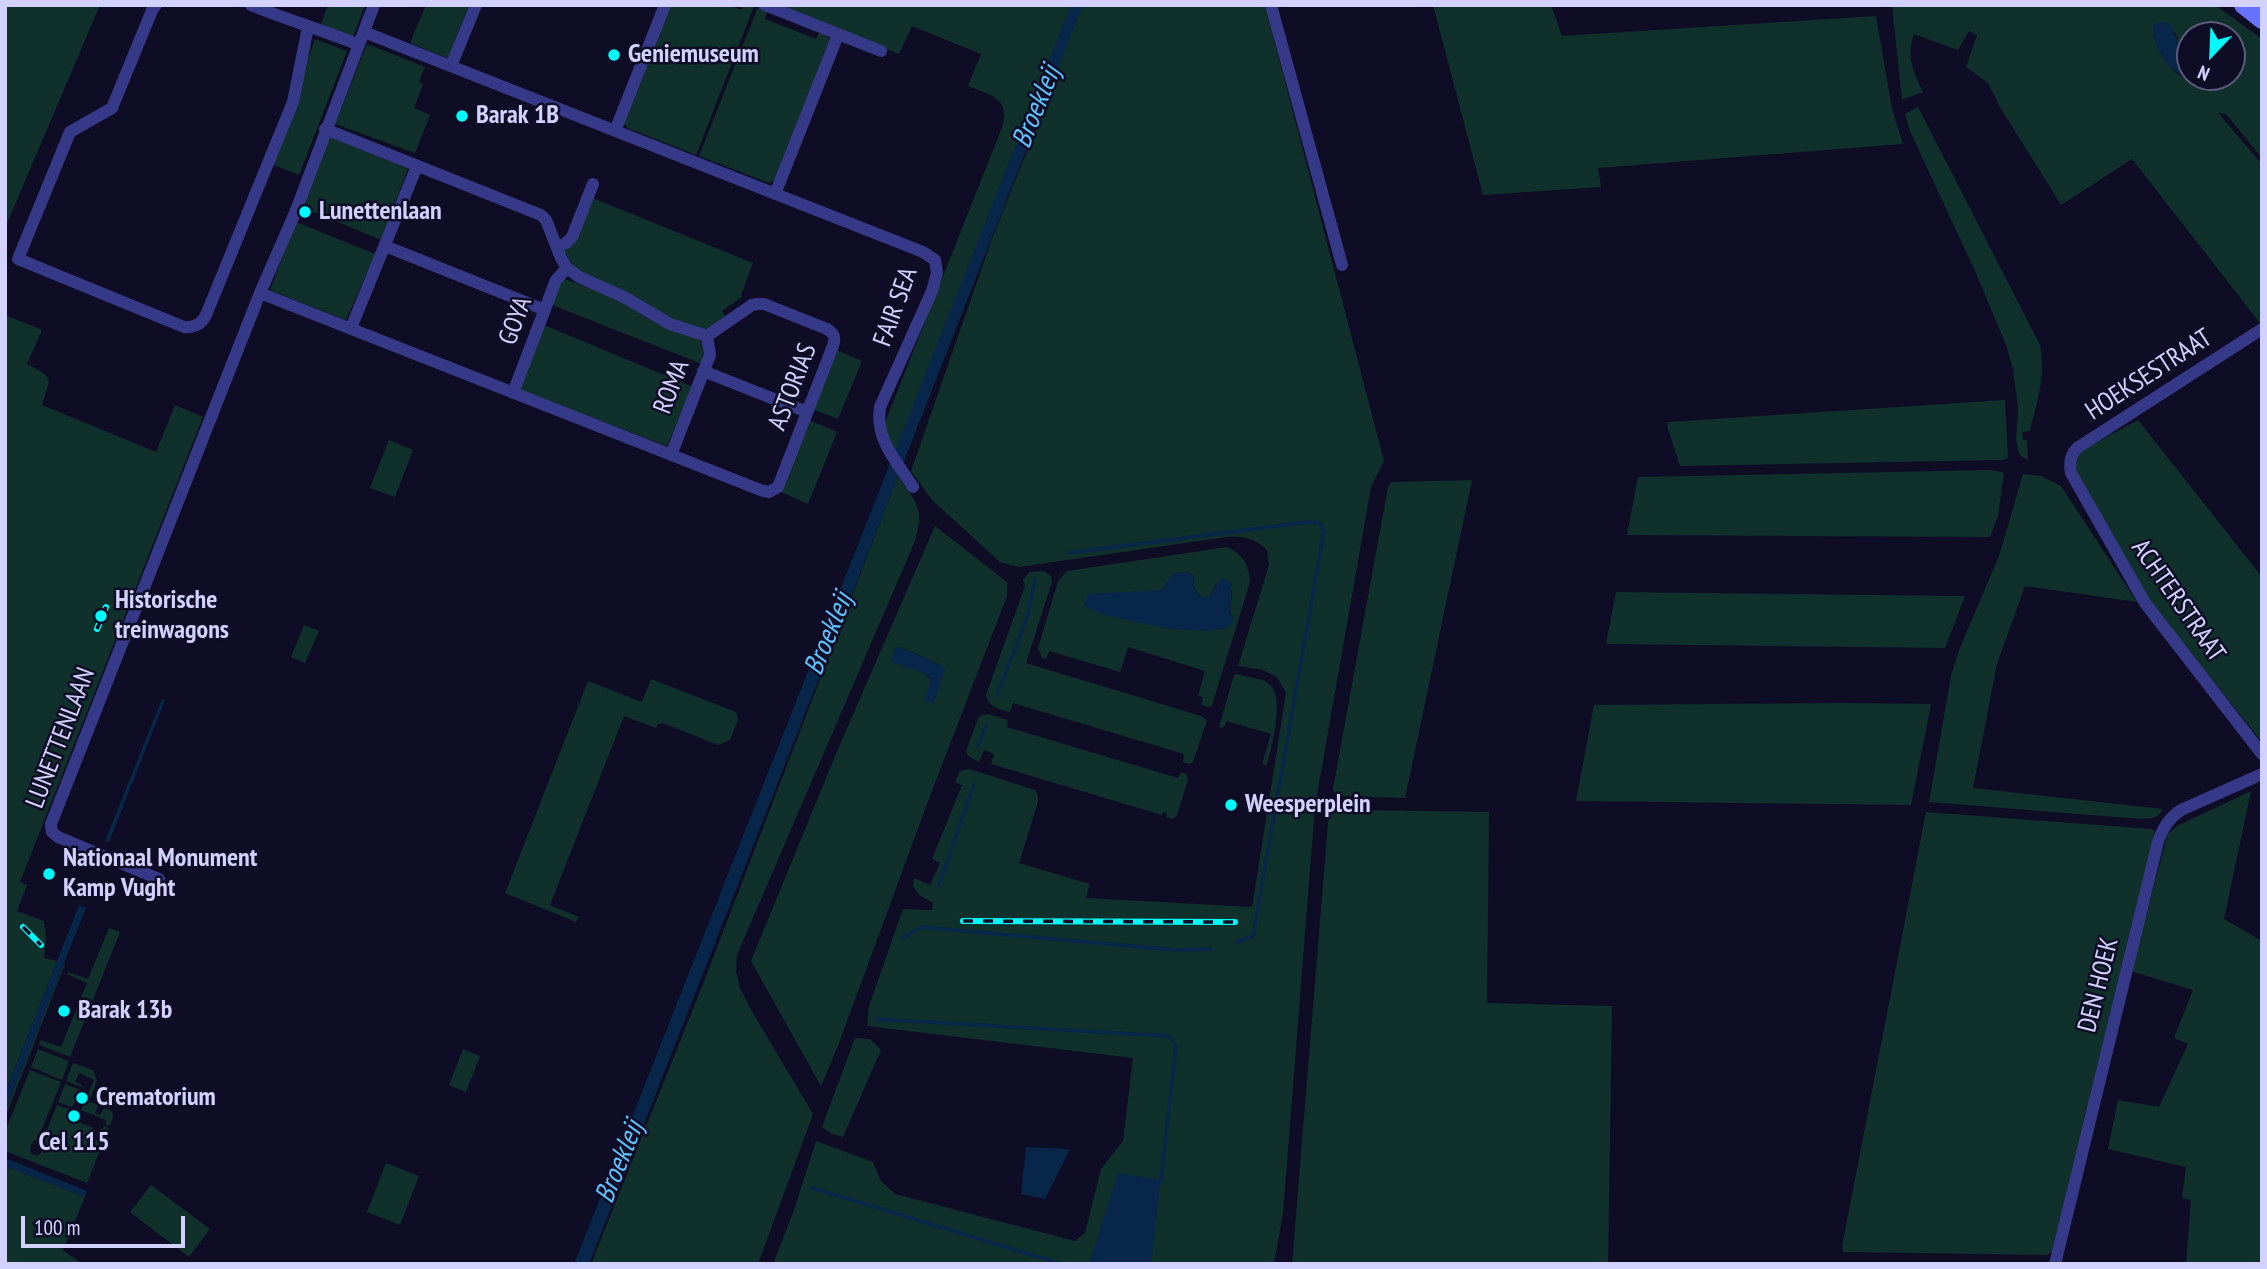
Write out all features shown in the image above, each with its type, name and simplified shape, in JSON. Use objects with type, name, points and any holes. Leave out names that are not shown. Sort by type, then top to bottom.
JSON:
[{"type":"main road","points":[[2243,5],[2262,20]]},
{"type":"street","points":[[156,5],[112,108],[70,132],[18,259],[184,327],[197,325],[206,315],[293,102],[309,27]]},
{"type":"street","points":[[251,5],[359,45]]},
{"type":"street","name":"LUNETTENLAAN","points":[[159,879],[58,838],[51,832],[51,824],[260,293],[295,213],[374,5]]},
{"type":"street","points":[[451,66],[476,5]]},
{"type":"street","points":[[615,131],[665,5]]},
{"type":"street","points":[[765,5],[881,51]]},
{"type":"street","points":[[1272,5],[1342,265]]},
{"type":"street","points":[[364,32],[775,194],[838,35]]},
{"type":"street","points":[[326,129],[541,215],[546,220],[567,268],[579,277],[624,297],[670,324],[707,336]]},
{"type":"street","points":[[351,328],[417,166]]},
{"type":"street","points":[[558,247],[572,237],[593,184]]},
{"type":"street","name":"FAIR SEA","points":[[775,194],[923,252],[935,260],[937,273],[932,291],[880,407],[879,428],[888,448],[913,487]]},
{"type":"street","points":[[385,246],[545,310]]},
{"type":"street","name":"GOYA","points":[[513,393],[556,280],[567,268]]},
{"type":"street","name":"ASTORIAS","points":[[260,293],[769,492],[778,487],[833,346],[834,334],[764,304],[757,304],[707,336]]},
{"type":"street","name":"HOEKSESTRAAT","points":[[2070,466],[2073,452],[2077,448],[2262,329]]},
{"type":"street","name":"ROMA","points":[[671,455],[709,355],[707,336]]},
{"type":"street","points":[[703,371],[807,412]]},
{"type":"street","name":"ACHTERSTRAAT","points":[[2070,466],[2071,473],[2146,603],[2262,754]]},
{"type":"street","name":"DEN HOEK","points":[[2055,1264],[2163,827],[2181,810],[2262,774]]},
{"type":"green space","points":[[5,5],[100,5],[5,228]]},
{"type":"green space","points":[[328,5],[365,5],[353,37],[321,24]]},
{"type":"green space","points":[[426,5],[469,5],[448,58],[410,43]]},
{"type":"green space","points":[[668,5],[729,5],[741,10],[744,5],[754,6],[696,155],[628,128],[623,123]]},
{"type":"green space","points":[[776,5],[1265,5],[1384,461],[1371,487],[1315,806],[1283,1213],[1274,1264],[773,1264],[816,1141],[873,1162],[881,1181],[895,1194],[1075,1241],[1085,1233],[1101,1169],[1123,1141],[1133,1058],[867,1026],[869,1006],[903,909],[932,910],[933,903],[919,895],[913,886],[914,878],[930,885],[940,863],[932,859],[962,785],[955,782],[960,771],[969,769],[1035,790],[1038,802],[1019,863],[1090,884],[1086,898],[1252,907],[1286,693],[1277,677],[1263,670],[1238,666],[1269,565],[1267,550],[1253,540],[1227,537],[1019,567],[1000,562],[932,500],[911,471],[993,236],[1034,134],[1076,7],[898,456],[885,432],[886,420],[1003,125],[1003,108],[996,98],[968,86],[981,54],[912,26],[899,54]]},
{"type":"green space","points":[[1433,5],[1551,5],[1562,36],[1876,16],[1892,109],[1903,144],[1598,168],[1601,187],[1483,195]]},
{"type":"green space","points":[[1892,5],[2215,5],[2237,21],[2176,21],[2176,35],[2175,32],[2153,34],[2167,63],[2176,72],[2176,91],[2246,91],[2246,27],[2262,39],[2262,158],[2226,114],[2218,113],[2262,164],[2262,321],[2260,323],[2132,159],[2061,205],[1988,83],[1966,67],[1977,35],[1969,31],[1958,50],[1914,34],[1912,64],[1923,92],[1902,100]]},
{"type":"green space","points":[[758,7],[767,11],[765,19],[816,39],[820,31],[830,39],[777,179],[769,183],[699,156]]},
{"type":"green space","points":[[315,39],[347,51],[299,175],[269,163]]},
{"type":"green space","points":[[367,44],[425,67],[419,82],[423,84],[414,108],[430,115],[415,153],[335,124]]},
{"type":"green space","points":[[1918,107],[2040,345],[2042,368],[2038,399],[2030,431],[2022,432],[2023,440],[2027,440],[2028,460],[2018,451],[2018,407],[2013,369],[2006,345],[1910,131],[1905,114]]},
{"type":"green space","points":[[330,137],[408,169],[381,240],[302,207]]},
{"type":"green space","points":[[590,197],[753,263],[742,297],[722,311],[726,318],[708,329],[696,330],[576,270],[564,251]]},
{"type":"green space","points":[[296,222],[375,254],[346,320],[270,290]]},
{"type":"green space","points":[[562,278],[622,301],[647,318],[700,339],[702,364],[552,305]]},
{"type":"green space","points":[[5,315],[42,330],[27,364],[47,376],[48,384],[42,405],[156,452],[175,405],[203,417],[20,882],[27,885],[17,911],[44,921],[44,958],[57,961],[5,1093]]},
{"type":"green space","points":[[544,325],[693,387],[667,446],[523,391],[520,388]]},
{"type":"green space","points":[[837,350],[862,361],[838,419],[812,409]]},
{"type":"green space","points":[[2005,400],[2008,458],[2002,460],[1680,466],[1667,426],[1668,422]]},
{"type":"green space","points":[[809,420],[837,432],[808,504],[781,492]]},
{"type":"green space","points":[[2138,420],[2262,577],[2262,742],[2142,592],[2077,473],[2075,462],[2081,451]]},
{"type":"green space","points":[[389,440],[413,450],[395,497],[370,488]]},
{"type":"green space","points":[[1992,470],[2004,473],[1998,516],[1990,537],[1627,535],[1638,477]]},
{"type":"green space","points":[[2023,474],[2041,476],[2061,486],[2137,602],[2025,586],[1997,664],[1973,788],[2163,809],[2154,817],[2141,819],[1929,802],[1951,676],[1959,650],[1999,556]]},
{"type":"green space","points":[[898,476],[919,513],[915,541],[737,955],[736,971],[740,988],[813,1114],[758,1264],[591,1264],[705,979]]},
{"type":"green space","points":[[1472,480],[1405,798],[1339,796],[1333,789],[1388,487],[1391,482]]},
{"type":"green space","points":[[935,526],[1007,582],[1007,596],[821,1086],[751,961],[838,749]],"holes":[[[900,647],[941,665],[931,680],[895,649]]]},
{"type":"green space","points":[[1227,547],[1238,553],[1247,566],[1250,582],[1212,705],[1201,705],[1203,697],[1198,696],[1205,671],[1128,647],[1120,672],[1049,651],[1046,659],[1042,658],[1038,648],[1058,581],[1067,571]],"holes":[[[1187,572],[1194,576],[1195,588],[1203,598],[1210,596],[1216,584],[1232,591],[1230,612],[1233,617],[1169,629],[1152,624],[1162,590],[1173,574]]]},
{"type":"green space","points":[[1044,571],[1051,576],[1052,582],[1026,663],[1201,716],[1207,720],[1193,762],[1183,762],[1184,754],[1013,703],[1010,712],[989,703],[986,695],[1025,586],[1023,580],[1030,572]]},
{"type":"green space","points":[[1616,592],[1965,596],[1945,648],[1606,644]]},
{"type":"green space","points":[[304,625],[319,631],[305,663],[291,657]]},
{"type":"green space","points":[[1234,675],[1262,680],[1274,690],[1276,723],[1267,765],[1262,764],[1271,734],[1227,721],[1223,728],[1219,727]]},
{"type":"green space","points":[[651,679],[736,712],[738,720],[730,740],[718,745],[663,723],[656,728],[624,716],[550,905],[579,917],[576,922],[505,893],[588,681],[642,702]]},
{"type":"green space","points":[[1931,704],[1911,805],[1576,801],[1594,705]]},
{"type":"green space","points":[[988,714],[1008,720],[1007,727],[1178,778],[1181,772],[1187,775],[1177,815],[1173,819],[1166,817],[1167,814],[1163,812],[1162,815],[991,764],[994,754],[984,750],[979,762],[968,756],[966,751],[978,719],[981,715]]},
{"type":"green space","points":[[2251,791],[2224,919],[2262,941],[2262,1264],[2186,1264],[2191,1200],[2182,1198],[2186,1167],[2108,1149],[2118,1100],[2159,1107],[2188,1044],[2174,1038],[2193,990],[2131,971],[2168,834],[2177,826]]},
{"type":"green space","points":[[1329,811],[1489,812],[1487,1003],[1612,1006],[1608,1264],[1292,1264]]},
{"type":"green space","points":[[1926,812],[2155,831],[2052,1252],[2047,1255],[1843,1252]]},
{"type":"green space","points":[[109,928],[120,932],[70,1057],[39,1045],[41,1040],[61,1047],[87,983],[67,974],[68,972],[88,979]]},
{"type":"green space","points":[[65,964],[5,1118],[5,1111]]},
{"type":"green space","points":[[855,1038],[870,1039],[881,1050],[843,1137],[822,1127]]},
{"type":"green space","points":[[38,1049],[69,1061],[62,1080],[31,1067]]},
{"type":"green space","points":[[463,1049],[480,1056],[466,1092],[449,1085]]},
{"type":"green space","points":[[73,1063],[93,1070],[97,1080],[89,1102],[98,1105],[95,1113],[100,1115],[104,1108],[112,1111],[110,1126],[105,1124],[106,1120],[81,1110],[94,1080],[79,1073],[75,1082],[82,1085],[81,1087],[66,1081]]},
{"type":"green space","points":[[30,1070],[61,1082],[37,1141],[34,1140],[30,1148],[31,1154],[37,1156],[41,1153],[42,1142],[57,1105],[71,1110],[68,1118],[93,1128],[90,1137],[97,1140],[104,1126],[109,1128],[87,1183],[5,1151],[5,1132]]},
{"type":"green space","points":[[65,1084],[80,1090],[72,1107],[58,1102]]},
{"type":"green space","points":[[386,1163],[419,1176],[400,1225],[367,1212]]},
{"type":"green space","points":[[5,1166],[85,1197],[63,1250],[82,1264],[5,1264]]},
{"type":"green space","points":[[151,1185],[210,1229],[189,1257],[130,1212]]},
{"type":"water","name":"Broekleij","points":[[1071,5],[1083,5],[589,1264],[574,1264]]},
{"type":"water","points":[[2166,22],[2171,25],[2176,38],[2176,71],[2159,51],[2153,25]]},
{"type":"water","points":[[1187,572],[1194,576],[1195,588],[1203,598],[1210,596],[1221,578],[1232,583],[1230,612],[1234,622],[1224,629],[1209,631],[1169,629],[1104,615],[1084,606],[1088,594],[1162,590],[1173,573]]},
{"type":"water","points":[[899,647],[941,665],[945,670],[934,703],[924,701],[931,680],[924,673],[894,663],[891,659],[895,649]]},
{"type":"water","points":[[162,699],[165,700],[109,842],[105,841]]},
{"type":"water","points":[[79,905],[86,908],[5,1111],[5,1093]]},
{"type":"water","points":[[1026,1147],[1070,1149],[1045,1199],[1021,1194]]},
{"type":"water","points":[[5,1158],[87,1191],[85,1197],[5,1166]]},
{"type":"water","points":[[1118,1173],[1161,1180],[1151,1264],[1089,1264]]},
{"type":"waterway","points":[[1068,553],[1308,522],[1319,523],[1324,531],[1253,936],[1237,942]]},
{"type":"waterway","points":[[997,695],[1027,618],[1035,580]]},
{"type":"waterway","points":[[978,746],[986,726]]},
{"type":"waterway","points":[[939,885],[974,784]]},
{"type":"waterway","points":[[903,938],[921,927],[1176,950],[1211,949]]},
{"type":"waterway","points":[[876,1019],[1169,1036],[1176,1046],[1161,1180]]},
{"type":"waterway","points":[[812,1188],[1062,1264]]},
{"type":"railway","points":[[97,629],[106,607]]},
{"type":"railway","points":[[963,921],[1235,922]]},
{"type":"railway","points":[[23,927],[41,945]]},
{"type":"place","name":"Geniemuseum","points":[[614,55]]},
{"type":"place","name":"Barak 1B","points":[[462,116]]},
{"type":"place","name":"Lunettenlaan","points":[[305,212]]},
{"type":"place","name":"Historische treinwagons","points":[[101,616]]},
{"type":"place","name":"Weesperplein","points":[[1231,805]]},
{"type":"place","name":"Nationaal Monument Kamp Vught","points":[[49,874]]},
{"type":"place","name":"Barak 13b","points":[[64,1011]]},
{"type":"place","name":"Crematorium","points":[[82,1098]]},
{"type":"place","name":"Cel 115","points":[[74,1116]]}]
